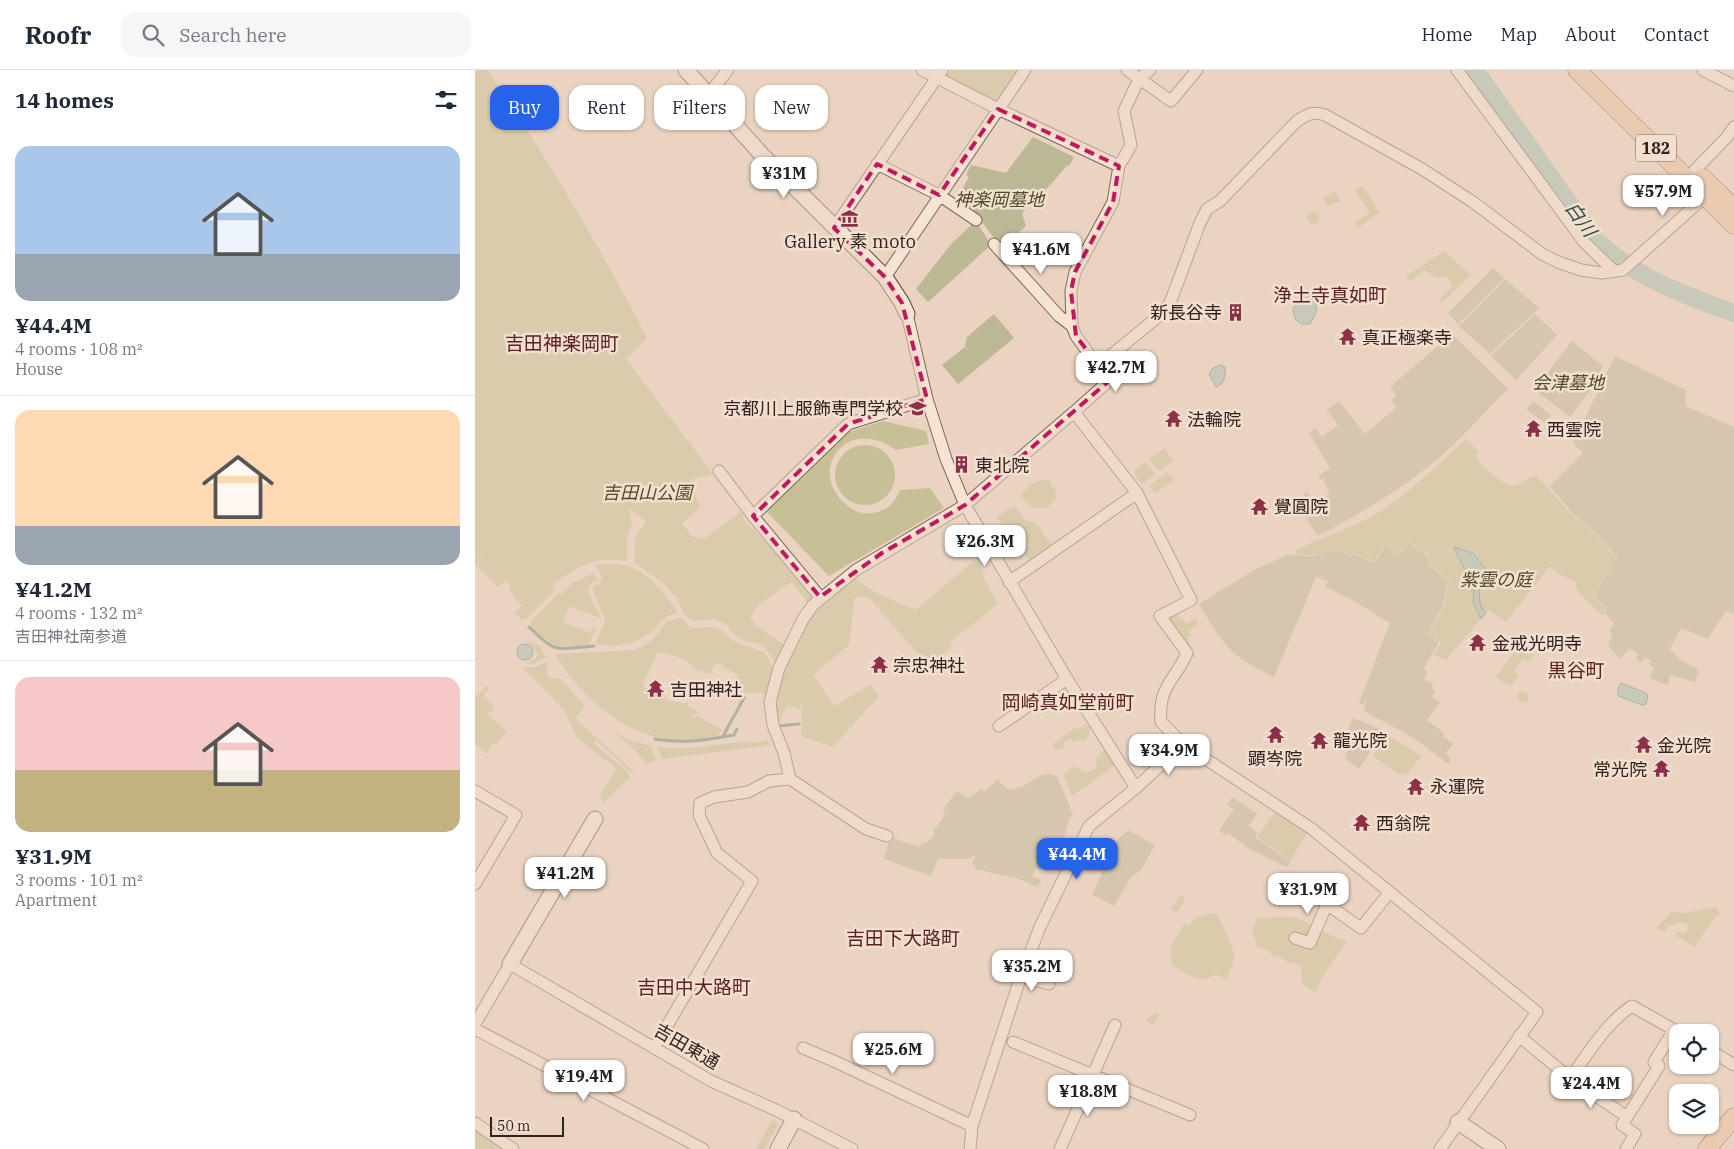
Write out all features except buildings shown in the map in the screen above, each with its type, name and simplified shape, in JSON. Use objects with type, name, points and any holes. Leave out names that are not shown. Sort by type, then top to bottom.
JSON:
[{"type":"main road","name":"182","points":[[1583,71],[1695,170],[1734,225]]},
{"type":"main road","name":"182","points":[[1583,71],[1709,192],[1734,208]]},
{"type":"main road","points":[[1707,1149],[1731,1125]]},
{"type":"street","points":[[686,70],[698,85]]},
{"type":"street","points":[[716,85],[728,70]]},
{"type":"street","points":[[922,70],[940,74],[998,109],[1119,166]]},
{"type":"street","points":[[885,277],[1025,70]]},
{"type":"street","points":[[1127,70],[1171,101],[1197,70]]},
{"type":"street","points":[[790,779],[784,754],[773,725],[770,702],[779,668],[803,619],[820,597],[855,570],[965,505],[1110,380],[1076,336],[1072,326],[1071,291],[1075,272],[1113,202],[1119,166],[1131,145],[1124,111],[1139,79],[1150,70]]},
{"type":"street","points":[[1457,70],[1584,242],[1622,268]]},
{"type":"street","points":[[1703,70],[1734,86]]},
{"type":"street","points":[[834,228],[940,74]]},
{"type":"street","points":[[1098,366],[1160,315],[1170,303],[1207,209],[1220,201],[1297,121],[1309,113],[1316,112],[1325,115],[1421,169],[1484,209],[1501,224],[1558,262],[1592,272],[1622,268],[1709,192]]},
{"type":"street","points":[[1695,170],[1727,138],[1734,127]]},
{"type":"street","points":[[740,130],[834,228],[885,277],[902,303],[907,314],[927,399],[946,459],[965,505],[1067,679],[1136,788]]},
{"type":"street","points":[[877,164],[939,195],[976,220]]},
{"type":"street","points":[[994,244],[1059,316],[1072,326]]},
{"type":"street","points":[[753,516],[848,424],[927,399]]},
{"type":"street","points":[[1074,412],[1137,493],[1191,600],[1160,616],[1187,653],[1181,667],[1170,679],[1164,691],[1160,707],[1161,722],[1183,744],[1312,829],[1537,1012],[1440,1149]]},
{"type":"street","points":[[719,471],[753,516],[820,597]]},
{"type":"street","points":[[1009,582],[1137,493]]},
{"type":"street","points":[[999,726],[1067,679]]},
{"type":"street","points":[[970,1149],[972,1126],[1040,927],[1089,826],[1136,788],[1183,744]]},
{"type":"street","points":[[654,1048],[752,881],[717,853],[699,815],[700,803],[714,797],[748,792],[769,781],[790,779],[866,830],[887,836]]},
{"type":"street","points":[[475,791],[516,815],[475,883]]},
{"type":"street","points":[[595,819],[510,964],[476,1029],[622,1108],[703,1149]]},
{"type":"street","points":[[1295,938],[1310,943],[1323,901],[1361,928],[1389,893]]},
{"type":"street","name":"吉田東通","points":[[510,964],[711,1081],[794,1119],[852,1149]]},
{"type":"street","points":[[1022,976],[1049,984]]},
{"type":"street","points":[[1569,1078],[1622,1012],[1631,1006],[1669,1027]]},
{"type":"street","points":[[1059,1149],[1115,1025]]},
{"type":"street","points":[[1519,1036],[1569,1078],[1627,1117]]},
{"type":"street","points":[[1626,1149],[1635,1134],[1622,1125],[1659,1066],[1654,1062],[1669,1041]]},
{"type":"street","points":[[1013,1042],[1190,1115]]},
{"type":"street","points":[[803,1048],[972,1126]]},
{"type":"street","points":[[1719,1055],[1734,1064]]},
{"type":"street","points":[[778,1149],[794,1119]]},
{"type":"street","points":[[1458,1122],[1498,1149]]},
{"type":"street","points":[[475,1123],[513,1149]]},
{"type":"highlighted area","points":[[998,109],[1119,166],[1113,202],[1075,272],[1071,291],[1076,336],[1110,380],[965,505],[882,553],[820,597],[753,516],[848,424],[927,399],[902,303],[885,277],[834,228],[877,164],[939,195]]},
{"type":"green space","name":"吉田山公園","points":[[475,70],[487,70],[497,85],[490,85],[490,130],[527,130],[530,135],[591,235],[647,338],[626,359],[713,474],[690,480],[700,508],[682,523],[691,536],[704,539],[740,512],[747,523],[808,584],[816,596],[809,604],[791,582],[759,604],[750,617],[756,626],[785,645],[776,663],[762,644],[743,640],[734,634],[726,624],[713,619],[695,621],[685,616],[676,597],[663,583],[635,563],[634,540],[646,522],[629,508],[632,526],[627,536],[627,561],[602,560],[573,571],[563,577],[544,592],[552,586],[555,590],[528,617],[521,620],[515,613],[522,606],[509,590],[511,585],[506,580],[498,587],[475,564],[475,555],[538,598],[475,554]]},
{"type":"green space","points":[[947,70],[1020,70],[1000,99],[994,100],[947,78]]},
{"type":"green space","name":"神楽岡墓地","points":[[1033,137],[1074,157],[1069,166],[1067,165],[1022,213],[1026,226],[1000,246],[979,218],[956,200],[969,177],[966,175],[971,165],[1006,173]]},
{"type":"green space","points":[[1362,186],[1380,212],[1358,228],[1355,223],[1370,212],[1355,191]]},
{"type":"green space","points":[[1334,191],[1341,201],[1328,206],[1323,199]]},
{"type":"green space","points":[[1311,212],[1315,212],[1319,218],[1315,224],[1311,224],[1307,220],[1307,216]]},
{"type":"green space","name":"神楽岡墓地","points":[[976,221],[991,245],[928,302],[916,289],[952,243]]},
{"type":"green space","points":[[1444,251],[1471,275],[1441,304],[1440,299],[1453,286],[1447,277],[1436,278],[1425,270],[1412,280],[1407,277]]},
{"type":"green space","points":[[1493,268],[1504,278],[1458,324],[1448,313]]},
{"type":"green space","points":[[1505,279],[1539,308],[1490,354],[1459,326]]},
{"type":"green space","points":[[994,314],[1014,338],[958,384],[942,365],[965,347],[973,356],[965,346],[967,337]]},
{"type":"green space","points":[[1535,314],[1557,335],[1516,380],[1491,356]]},
{"type":"green space","points":[[1452,334],[1508,389],[1458,441],[1426,469],[1381,500],[1318,536],[1295,501],[1307,492],[1315,503],[1330,494],[1323,480],[1327,477],[1320,480],[1318,477],[1330,468],[1309,433],[1315,428],[1322,437],[1338,425],[1327,410],[1339,401],[1365,434],[1397,407],[1391,400],[1397,395],[1390,387]]},
{"type":"green space","name":"会津墓地","points":[[1572,341],[1603,366],[1591,389],[1570,417],[1535,390]]},
{"type":"green space","points":[[1615,356],[1686,390],[1685,406],[1734,427],[1734,614],[1726,611],[1708,639],[1681,628],[1670,649],[1680,660],[1699,670],[1695,682],[1670,675],[1668,685],[1649,678],[1654,668],[1649,664],[1651,660],[1645,657],[1641,662],[1636,659],[1639,654],[1629,648],[1620,659],[1608,646],[1612,634],[1609,630],[1614,624],[1606,614],[1606,607],[1596,598],[1595,593],[1617,557],[1594,531],[1572,513],[1550,486],[1583,453],[1573,443]]},
{"type":"green space","points":[[1533,401],[1551,415],[1545,423],[1526,409]]},
{"type":"green space","points":[[883,421],[926,431],[929,444],[896,450],[878,440],[861,439],[847,443],[837,452],[831,464],[830,479],[836,493],[854,510],[870,514],[890,506],[900,490],[930,488],[944,508],[829,576],[766,511],[846,433]]},
{"type":"green space","name":"紫雲の庭","points":[[1466,439],[1479,452],[1476,457],[1478,461],[1507,484],[1516,486],[1534,476],[1540,479],[1571,514],[1594,532],[1616,558],[1594,593],[1595,599],[1605,607],[1605,615],[1601,615],[1579,593],[1574,581],[1559,574],[1550,566],[1506,622],[1488,610],[1446,660],[1434,655],[1441,642],[1428,634],[1444,606],[1449,582],[1429,563],[1429,556],[1409,542],[1398,555],[1384,547],[1375,561],[1353,553],[1351,556],[1334,547],[1332,550],[1313,555],[1295,554],[1297,549],[1383,510],[1420,481]]},
{"type":"green space","points":[[865,445],[882,450],[890,458],[895,475],[890,492],[882,500],[865,505],[848,500],[840,492],[835,475],[840,458],[848,450]]},
{"type":"green space","points":[[1164,448],[1173,460],[1159,471],[1149,459]]},
{"type":"green space","points":[[1145,462],[1155,474],[1142,485],[1133,472]]},
{"type":"green space","points":[[1167,472],[1174,480],[1155,493],[1150,486]]},
{"type":"green space","points":[[1042,479],[1050,481],[1051,487],[1055,488],[1056,499],[1047,508],[1033,508],[1020,496],[1030,485]]},
{"type":"green space","points":[[1014,505],[1026,521],[1035,522],[1053,547],[1030,561],[997,517]]},
{"type":"green space","points":[[1409,543],[1429,557],[1428,564],[1448,582],[1443,605],[1427,634],[1439,642],[1424,668],[1427,671],[1424,680],[1434,684],[1431,687],[1435,691],[1432,696],[1440,702],[1427,720],[1444,733],[1443,736],[1453,744],[1446,753],[1451,760],[1448,764],[1414,738],[1364,711],[1367,697],[1363,705],[1359,703],[1390,623],[1347,597],[1325,587],[1328,581],[1316,577],[1274,677],[1237,656],[1221,639],[1199,604],[1256,569],[1287,555],[1313,556],[1334,548],[1351,557],[1353,554],[1375,562],[1385,547],[1398,556]]},
{"type":"green space","points":[[979,557],[984,579],[998,604],[949,643],[952,647],[943,653],[945,656],[927,664],[869,598],[855,597],[849,645],[813,675],[834,706],[870,685],[879,696],[833,747],[801,736],[802,703],[799,709],[788,704],[781,717],[779,729],[776,724],[775,702],[783,671],[815,607],[852,576],[873,591],[915,610]]},
{"type":"green space","points":[[596,565],[622,565],[636,569],[663,592],[677,613],[664,619],[643,638],[616,646],[596,644],[605,620],[593,587],[600,583],[602,577]]},
{"type":"green space","points":[[594,573],[597,580],[590,585],[588,592],[602,619],[569,606],[563,622],[590,633],[593,627],[596,628],[589,645],[563,648],[551,645],[531,628],[531,621],[559,593],[561,595],[572,583]]},
{"type":"green space","points":[[1176,614],[1186,623],[1195,619],[1199,624],[1189,631],[1191,635],[1187,638],[1196,657],[1191,657],[1166,619]]},
{"type":"green space","points":[[680,618],[691,628],[711,627],[723,631],[733,641],[763,652],[774,668],[767,694],[746,693],[737,688],[741,681],[736,678],[738,675],[716,662],[709,674],[701,670],[699,673],[696,668],[681,658],[658,653],[642,684],[663,698],[688,703],[687,706],[699,712],[686,719],[698,716],[722,730],[709,740],[671,740],[650,735],[613,717],[580,688],[555,654],[634,650],[653,639],[666,622]]},
{"type":"green space","points":[[525,640],[540,646],[546,658],[533,664],[525,663],[536,659],[538,654]]},
{"type":"green space","points":[[1520,644],[1534,655],[1528,662],[1523,659],[1514,671],[1519,675],[1510,687],[1496,677]]},
{"type":"green space","points":[[548,662],[547,673],[551,678],[561,679],[585,706],[575,718],[633,771],[632,773],[595,739],[593,743],[627,771],[630,777],[604,803],[600,795],[617,769],[577,738],[564,710],[522,667],[534,667]]},
{"type":"green space","points":[[486,686],[490,688],[483,695],[494,706],[492,711],[487,713],[475,707],[475,698]]},
{"type":"green space","points":[[1523,691],[1529,697],[1523,703],[1517,697]]},
{"type":"green space","points":[[478,707],[507,731],[496,745],[493,742],[487,754],[475,744],[475,708]]},
{"type":"green space","points":[[1353,718],[1384,731],[1359,769],[1345,758],[1353,740],[1346,735]]},
{"type":"green space","points":[[1083,725],[1092,726],[1093,728],[1089,732],[1089,737],[1082,742],[1081,739],[1073,743],[1070,739],[1063,744],[1065,748],[1055,750],[1052,745],[1054,743],[1075,728],[1080,729]]},
{"type":"green space","points":[[614,732],[629,740],[651,746],[656,760],[647,765],[636,751]]},
{"type":"green space","points":[[1386,734],[1421,756],[1407,775],[1396,773],[1373,756]]},
{"type":"green space","points":[[766,740],[771,745],[663,759],[657,747],[688,748]]},
{"type":"green space","points":[[1106,749],[1115,764],[1114,766],[1072,796],[1063,774],[1075,766],[1085,773],[1095,769],[1097,766],[1096,758],[1099,758],[1100,753]]},
{"type":"green space","points":[[1050,774],[1057,776],[1073,815],[1069,819],[1063,841],[1053,860],[1043,858],[1041,870],[1035,869],[1032,876],[1041,880],[1037,887],[1016,878],[975,869],[975,865],[972,864],[976,854],[969,859],[938,859],[931,876],[884,859],[890,837],[919,847],[923,842],[925,843],[931,839],[935,833],[934,830],[945,815],[943,809],[957,791],[966,797],[972,796],[981,789],[985,792],[997,779],[1008,790],[1022,787],[1042,775]]},
{"type":"green space","points":[[1232,797],[1257,814],[1249,826],[1258,833],[1255,837],[1290,862],[1288,868],[1248,848],[1228,833],[1226,836],[1219,830],[1234,809],[1227,805]]},
{"type":"green space","points":[[1277,810],[1308,832],[1290,861],[1257,837]]},
{"type":"green space","points":[[1128,830],[1155,845],[1141,870],[1131,877],[1114,906],[1092,895],[1102,872],[1111,861],[1111,846]]},
{"type":"green space","points":[[1180,895],[1184,896],[1184,902],[1176,913],[1171,909]]},
{"type":"green space","points":[[1716,907],[1720,913],[1694,947],[1676,936],[1678,932],[1687,933],[1688,923],[1679,922],[1676,925],[1668,925],[1665,932],[1656,928],[1671,912],[1684,913]]},
{"type":"green space","points":[[1214,913],[1230,941],[1234,953],[1233,963],[1226,980],[1216,974],[1205,979],[1199,979],[1172,965],[1171,947],[1184,924],[1189,926],[1197,917]]},
{"type":"green space","points":[[1258,917],[1296,918],[1347,941],[1327,969],[1315,992],[1304,986],[1301,976],[1302,966],[1291,962],[1290,964],[1279,956],[1273,957],[1269,951],[1261,947],[1258,949],[1252,930]]},
{"type":"green space","points":[[1156,1013],[1160,1015],[1152,1026],[1146,1020]]},
{"type":"green space","points":[[772,1120],[779,1123],[765,1149],[756,1149]]},
{"type":"green space","points":[[475,1127],[507,1149],[475,1149]]},
{"type":"shaded area","points":[[1304,292],[1313,294],[1317,299],[1316,313],[1310,324],[1301,324],[1295,319],[1293,309]]},
{"type":"shaded area","points":[[1221,365],[1225,367],[1225,376],[1223,382],[1216,387],[1209,374],[1213,368]]},
{"type":"shaded area","points":[[1454,547],[1473,553],[1485,568],[1480,585],[1479,598],[1482,609],[1486,613],[1481,619],[1473,602],[1474,586],[1470,582]]},
{"type":"shaded area","points":[[525,644],[533,652],[525,660],[517,652]]},
{"type":"shaded area","points":[[1621,683],[1646,693],[1648,696],[1646,704],[1642,705],[1618,696],[1618,688]]},
{"type":"waterway","name":"白川","points":[[1475,70],[1593,237],[1624,263],[1659,283],[1734,313]]},
{"type":"waterway","points":[[529,627],[546,642],[558,648],[594,646]]},
{"type":"waterway","points":[[723,736],[744,698]]},
{"type":"waterway","points":[[778,726],[799,724]]},
{"type":"waterway","points":[[655,739],[675,741],[705,740],[734,735],[737,729]]},
{"type":"place","name":"Gallery 素 moto","points":[[850,218]]},
{"type":"place","name":"新長谷寺","points":[[1236,312]]},
{"type":"place","name":"真正極楽寺","points":[[1348,337]]},
{"type":"place","name":"京都川上服飾専門学校","points":[[917,408]]},
{"type":"place","name":"法輪院","points":[[1173,419]]},
{"type":"place","name":"西雲院","points":[[1533,429]]},
{"type":"place","name":"東北院","points":[[961,465]]},
{"type":"place","name":"覺圓院","points":[[1260,506]]},
{"type":"place","name":"金戒光明寺","points":[[1478,643]]},
{"type":"place","name":"宗忠神社","points":[[879,665]]},
{"type":"place","name":"吉田神社","points":[[656,689]]},
{"type":"place","name":"顕岑院","points":[[1275,735]]},
{"type":"place","name":"龍光院","points":[[1319,740]]},
{"type":"place","name":"金光院","points":[[1643,745]]},
{"type":"place","name":"常光院","points":[[1661,769]]},
{"type":"place","name":"永運院","points":[[1416,786]]},
{"type":"place","name":"西翁院","points":[[1362,823]]},
{"type":"district","name":"浄土寺真如町","points":[[1330,295]]},
{"type":"district","name":"吉田神楽岡町","points":[[562,343]]},
{"type":"district","name":"黒谷町","points":[[1576,670]]},
{"type":"district","name":"岡崎真如堂前町","points":[[1068,702]]},
{"type":"district","name":"吉田下大路町","points":[[903,938]]},
{"type":"district","name":"吉田中大路町","points":[[694,987]]}]
